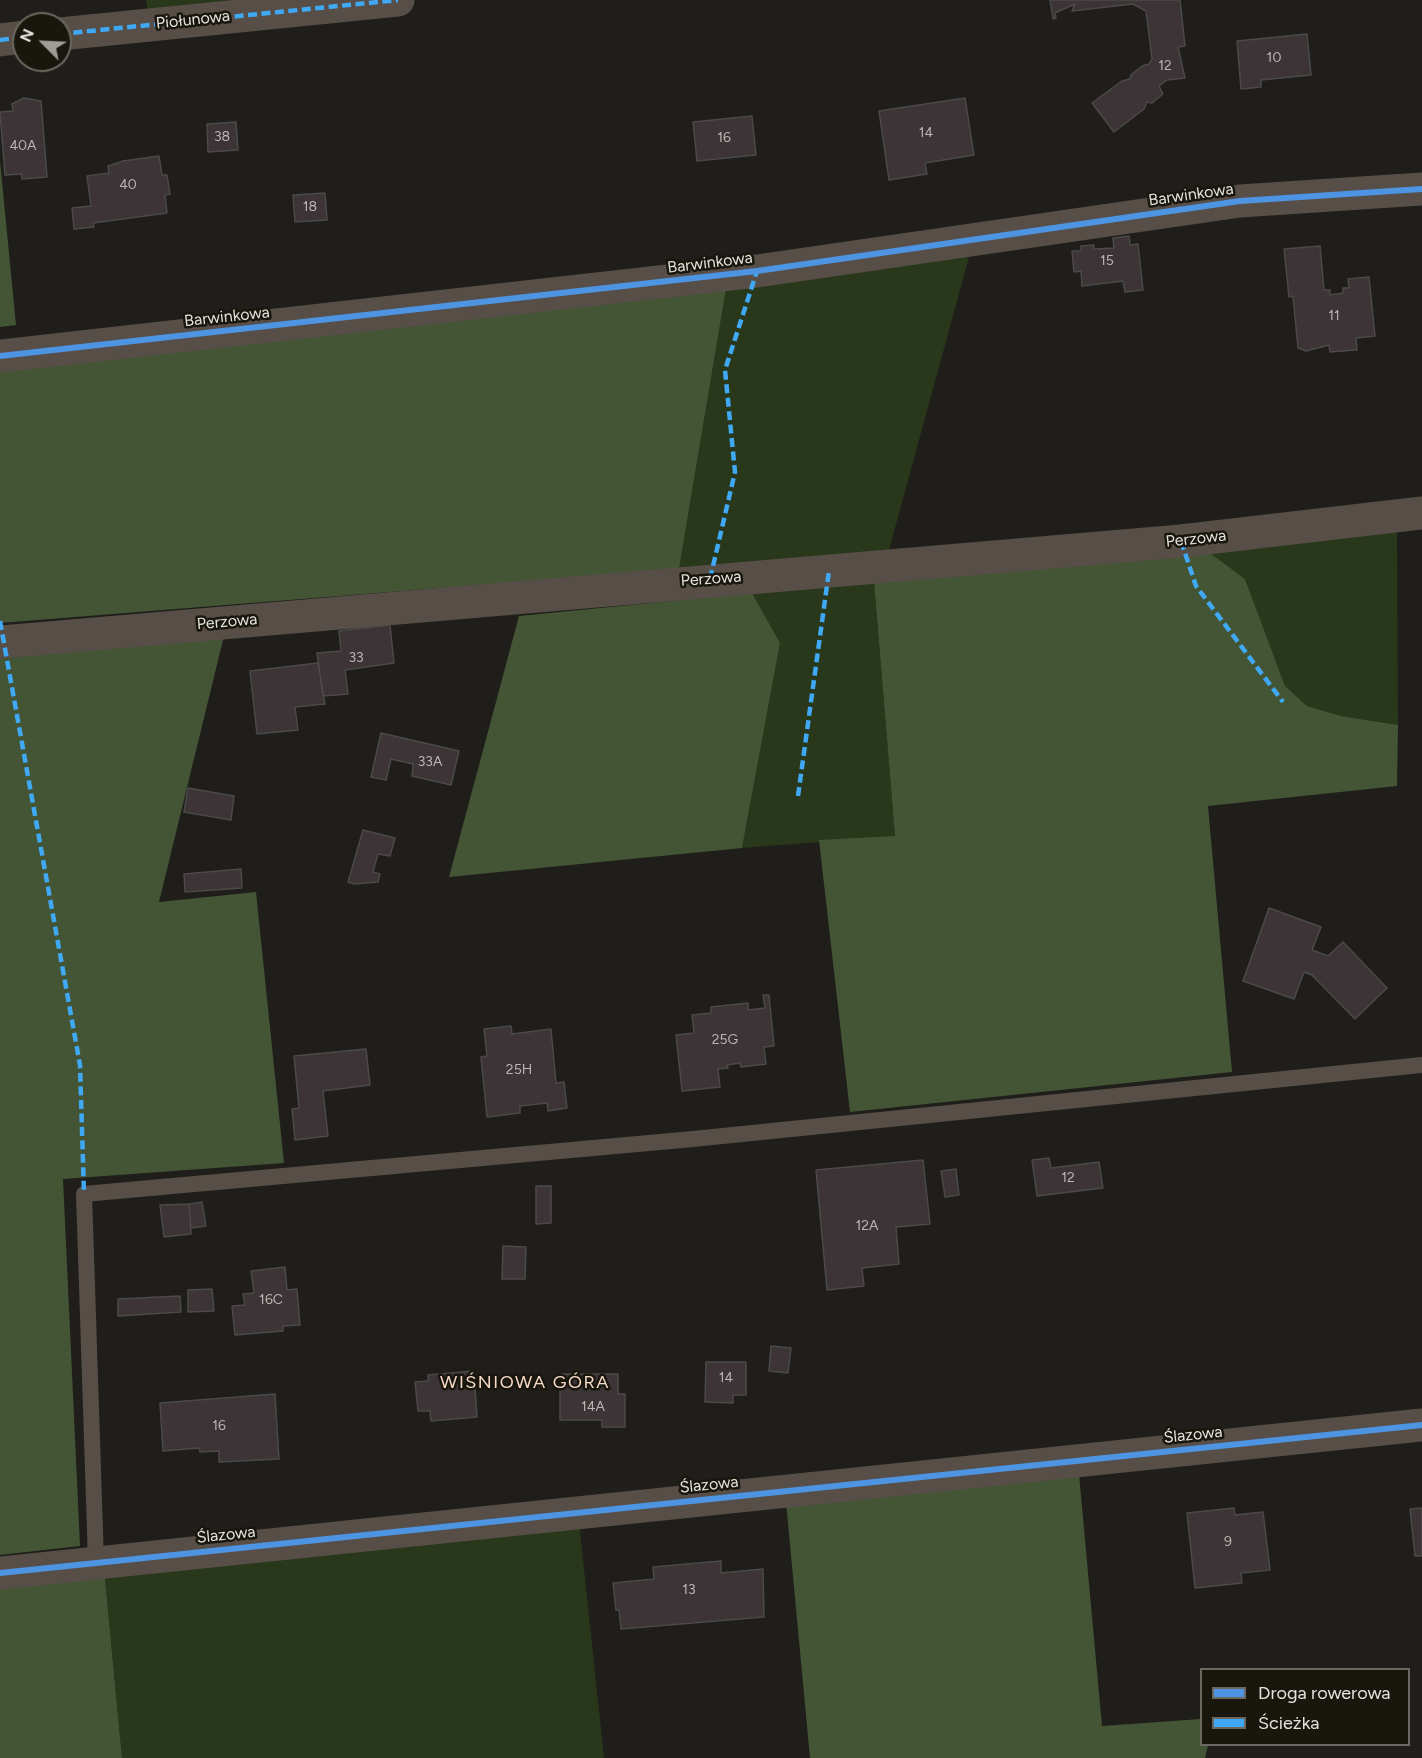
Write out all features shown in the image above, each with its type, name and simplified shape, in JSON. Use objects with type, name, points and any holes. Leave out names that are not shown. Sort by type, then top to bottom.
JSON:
[{"type":"street","name":"Piołunowa","points":[[72,33],[398,0]]},
{"type":"street","name":"Barwinkowa","points":[[0,356],[757,271],[1240,201],[1422,189]]},
{"type":"street","name":"Perzowa","points":[[0,642],[710,579],[1181,541],[1422,513]]},
{"type":"street","name":"Ślazowa","points":[[0,1573],[1422,1425]]},
{"type":"lane","points":[[96,1562],[84,1194],[693,1138],[1422,1065]]},
{"type":"green space","points":[[146,0],[254,0],[148,12]]},
{"type":"green space","points":[[0,161],[16,325],[0,327]]},
{"type":"green space","points":[[972,246],[889,550],[679,569],[726,289]]},
{"type":"green space","points":[[726,289],[679,569],[0,623],[0,368]]},
{"type":"green space","points":[[1397,532],[1398,725],[1341,716],[1307,706],[1285,686],[1245,579],[1206,550]]},
{"type":"green space","points":[[1206,550],[1245,579],[1285,686],[1307,706],[1341,716],[1398,725],[1397,786],[1208,806],[1232,1072],[850,1112],[819,840],[895,836],[874,582]]},
{"type":"green space","points":[[874,582],[895,836],[742,848],[780,643],[752,593]]},
{"type":"green space","points":[[752,593],[780,643],[742,848],[449,877],[519,616]]},
{"type":"green space","points":[[224,636],[159,902],[256,892],[284,1163],[63,1179],[80,1546],[0,1555],[0,655]]},
{"type":"green space","points":[[1079,1474],[1102,1726],[1200,1719],[1200,1746],[1208,1746],[1205,1758],[810,1758],[786,1502]]},
{"type":"green space","points":[[579,1522],[604,1758],[122,1758],[104,1568]]},
{"type":"green space","points":[[104,1568],[122,1758],[0,1758],[0,1579]]},
{"type":"building","points":[[1050,0],[1180,0],[1185,46],[1178,47],[1185,78],[1167,80],[1159,86],[1163,94],[1152,103],[1147,102],[1144,109],[1114,132],[1092,103],[1122,81],[1130,79],[1131,75],[1142,66],[1149,64],[1152,59],[1146,11],[1133,4],[1072,11],[1075,4],[1055,13],[1056,18],[1053,19]]},
{"type":"building","points":[[1307,34],[1311,75],[1261,80],[1261,87],[1241,89],[1237,41]]},
{"type":"building","points":[[24,98],[41,101],[47,177],[22,179],[22,174],[5,175],[0,112],[13,111],[12,104]]},
{"type":"building","points":[[965,98],[974,155],[925,163],[927,174],[889,180],[879,111]]},
{"type":"building","points":[[752,116],[756,155],[697,161],[693,122]]},
{"type":"building","points":[[236,122],[238,150],[208,152],[207,124]]},
{"type":"building","points":[[159,156],[162,175],[167,175],[170,194],[165,195],[167,213],[93,223],[94,227],[74,229],[72,208],[91,206],[87,176],[109,173],[108,166],[123,161]]},
{"type":"building","points":[[325,193],[327,220],[295,222],[293,195]]},
{"type":"building","points":[[1129,236],[1130,245],[1138,244],[1143,290],[1125,292],[1123,281],[1082,286],[1081,271],[1074,272],[1072,251],[1081,251],[1081,246],[1094,245],[1094,249],[1114,248],[1113,238]]},
{"type":"building","points":[[1320,246],[1324,290],[1330,290],[1330,295],[1343,293],[1343,288],[1349,288],[1348,279],[1369,277],[1375,336],[1356,338],[1357,350],[1330,352],[1329,345],[1306,351],[1298,348],[1293,296],[1289,297],[1284,249]]},
{"type":"building","points":[[390,625],[394,663],[345,670],[348,694],[323,696],[317,653],[341,651],[339,631]]},
{"type":"building","points":[[318,663],[325,704],[295,707],[298,730],[257,734],[250,671]]},
{"type":"building","points":[[381,733],[459,751],[451,785],[412,776],[413,764],[391,759],[386,780],[371,777]]},
{"type":"building","points":[[188,788],[234,796],[231,820],[184,812]]},
{"type":"building","points":[[363,830],[395,838],[390,856],[378,854],[373,872],[380,874],[378,882],[354,884],[348,882]]},
{"type":"building","points":[[241,869],[242,888],[185,892],[184,874]]},
{"type":"building","points":[[1269,908],[1321,927],[1312,950],[1328,956],[1343,942],[1387,988],[1355,1019],[1312,975],[1304,972],[1294,999],[1243,981]]},
{"type":"building","points":[[763,995],[769,995],[774,1046],[764,1047],[766,1064],[741,1067],[740,1063],[727,1065],[728,1068],[718,1069],[720,1087],[682,1091],[676,1035],[694,1033],[692,1015],[711,1013],[711,1007],[748,1003],[748,1010],[765,1008]]},
{"type":"building","points":[[511,1026],[512,1034],[551,1029],[556,1083],[564,1082],[567,1108],[548,1111],[547,1103],[520,1106],[520,1113],[487,1117],[481,1057],[487,1056],[484,1029]]},
{"type":"building","points":[[366,1049],[370,1085],[323,1091],[328,1136],[295,1140],[292,1109],[299,1108],[294,1056]]},
{"type":"building","points":[[1049,1158],[1051,1168],[1099,1162],[1103,1188],[1037,1196],[1032,1160]]},
{"type":"building","points":[[923,1160],[930,1224],[896,1227],[899,1264],[862,1268],[864,1286],[827,1290],[816,1170]]},
{"type":"building","points":[[956,1169],[959,1195],[945,1197],[941,1171]]},
{"type":"building","points":[[536,1186],[551,1186],[551,1223],[536,1224]]},
{"type":"building","points":[[202,1202],[206,1226],[191,1228],[189,1204]]},
{"type":"building","points":[[189,1204],[191,1234],[164,1237],[160,1205]]},
{"type":"building","points":[[503,1246],[526,1247],[525,1279],[502,1279]]},
{"type":"building","points":[[285,1267],[287,1290],[297,1289],[300,1325],[283,1326],[283,1331],[235,1335],[232,1306],[245,1305],[243,1294],[254,1293],[251,1271]]},
{"type":"building","points":[[212,1289],[214,1311],[188,1312],[188,1290]]},
{"type":"building","points":[[180,1296],[181,1312],[118,1316],[118,1299]]},
{"type":"building","points":[[771,1346],[791,1348],[788,1373],[769,1371]]},
{"type":"building","points":[[706,1362],[746,1362],[746,1395],[733,1395],[733,1403],[705,1402]]},
{"type":"building","points":[[474,1371],[477,1417],[431,1421],[430,1411],[418,1411],[415,1382],[428,1381],[428,1375]]},
{"type":"building","points":[[560,1374],[618,1374],[618,1394],[625,1394],[625,1427],[602,1427],[602,1420],[560,1420]]},
{"type":"building","points":[[275,1394],[279,1459],[219,1462],[219,1451],[200,1452],[199,1448],[163,1451],[160,1403]]},
{"type":"building","points":[[1234,1508],[1235,1515],[1263,1512],[1270,1570],[1241,1573],[1242,1583],[1195,1588],[1187,1513]]},
{"type":"building","points":[[1422,1508],[1422,1556],[1415,1556],[1410,1509]]},
{"type":"building","points":[[721,1561],[721,1573],[763,1569],[764,1617],[621,1629],[613,1583],[654,1579],[653,1567]]},
{"type":"marked path","points":[[72,33],[398,0]]},
{"type":"marked path","points":[[0,40],[12,38]]},
{"type":"marked path","points":[[710,579],[735,472],[725,370],[757,271]]},
{"type":"marked path","points":[[1181,541],[1196,586],[1283,702]]},
{"type":"marked path","points":[[798,796],[829,571]]},
{"type":"marked path","points":[[0,621],[80,1065],[84,1194]]},
{"type":"cycle path","points":[[0,356],[757,271],[1240,201],[1422,189]]},
{"type":"cycle path","points":[[0,1573],[1422,1425]]},
{"type":"district","name":"WIŚNIOWA GÓRA","points":[[525,1383]]}]
